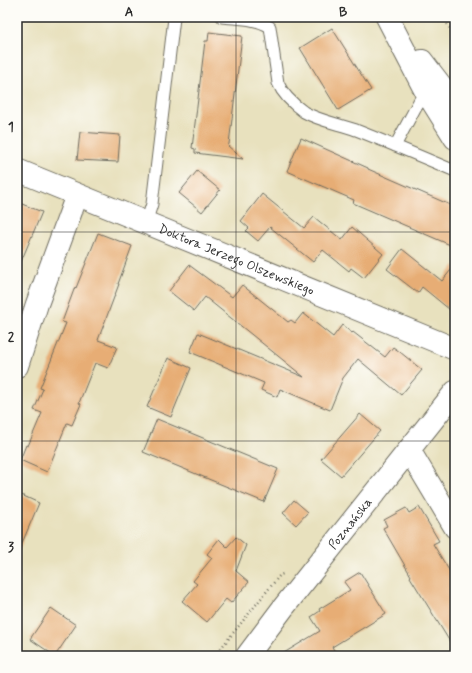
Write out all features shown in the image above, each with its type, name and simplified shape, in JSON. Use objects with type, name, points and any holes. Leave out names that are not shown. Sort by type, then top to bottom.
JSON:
[{"type":"street","points":[[387,17],[425,90],[455,138]]},
{"type":"street","points":[[387,17],[455,104]]},
{"type":"street","name":"Doktora Jerzego Olszewskiego","points":[[17,170],[455,350]]},
{"type":"street","points":[[17,366],[77,195]]},
{"type":"street","name":"Poznańska","points":[[247,656],[288,602],[455,392]]},
{"type":"street","points":[[409,450],[455,527]]},
{"type":"lane","points":[[146,223],[152,204],[174,17]]},
{"type":"lane","points":[[222,17],[258,21],[270,27],[278,83],[287,97],[304,112],[395,146],[455,171]]},
{"type":"lane","points":[[395,146],[425,90]]},
{"type":"path","points":[[443,17],[455,37]]},
{"type":"path","points":[[224,656],[221,648],[280,575],[286,574]]},
{"type":"building","points":[[332,28],[371,90],[338,110],[300,48]]},
{"type":"building","points":[[209,32],[242,36],[228,146],[243,159],[195,153],[195,149],[192,148],[205,41],[208,41]]},
{"type":"building","points":[[80,132],[120,135],[118,162],[77,160]]},
{"type":"building","points":[[301,138],[455,207],[455,247],[353,203],[354,200],[287,171]]},
{"type":"building","points":[[197,171],[220,190],[202,212],[179,193]]},
{"type":"building","points":[[262,194],[304,228],[314,217],[342,240],[352,227],[383,254],[364,278],[351,268],[349,271],[323,250],[313,262],[270,227],[258,241],[246,231],[249,228],[241,221]]},
{"type":"building","points":[[17,202],[42,212],[17,271]]},
{"type":"building","points":[[98,233],[132,246],[98,340],[117,347],[108,368],[95,363],[72,425],[67,423],[47,472],[20,460],[26,445],[28,446],[42,413],[34,410],[43,389],[40,388],[66,323],[62,322],[75,287],[76,288]]},
{"type":"building","points":[[402,249],[442,281],[455,265],[455,314],[422,287],[418,293],[387,269]]},
{"type":"building","points":[[189,265],[232,297],[242,285],[288,322],[291,320],[295,323],[303,313],[333,337],[342,325],[385,357],[393,347],[422,370],[401,395],[358,359],[343,378],[330,410],[280,389],[277,397],[261,390],[264,383],[190,352],[198,333],[304,377],[205,297],[194,311],[169,291]]},
{"type":"building","points":[[168,358],[191,368],[171,417],[147,407]]},
{"type":"building","points":[[360,414],[380,431],[341,476],[321,459]]},
{"type":"building","points":[[157,419],[278,469],[264,502],[143,452]]},
{"type":"building","points":[[17,493],[39,503],[17,555]]},
{"type":"building","points":[[294,500],[308,512],[296,525],[283,513]]},
{"type":"building","points":[[419,507],[439,541],[433,544],[455,580],[455,650],[410,577],[411,576],[383,528],[387,526],[384,520],[406,508],[409,513]]},
{"type":"building","points":[[236,537],[246,545],[236,571],[249,582],[231,603],[226,599],[207,622],[182,601],[197,584],[193,581],[212,558],[207,554],[219,539],[227,547]]},
{"type":"building","points":[[360,572],[386,614],[332,647],[338,656],[279,656],[320,631],[311,617],[320,611],[319,609],[350,590],[344,582]]},
{"type":"building","points":[[51,608],[76,625],[55,656],[30,639]]}]
